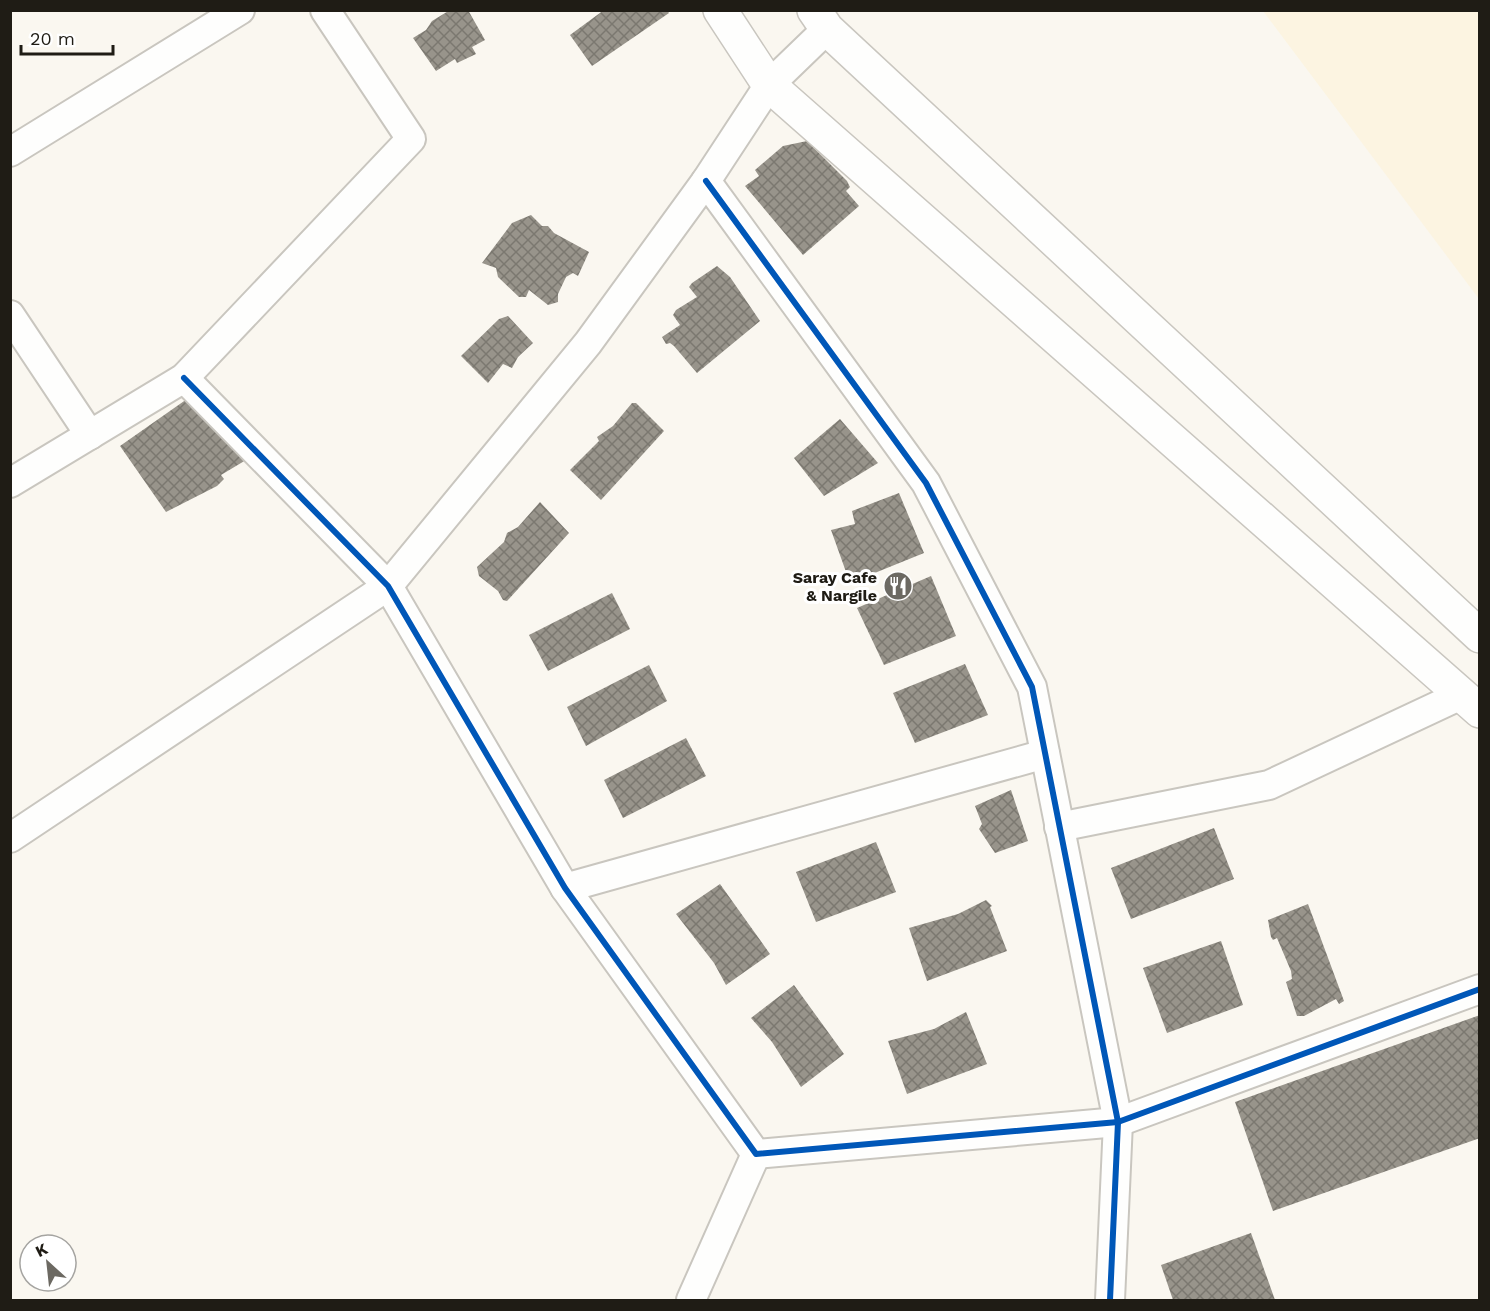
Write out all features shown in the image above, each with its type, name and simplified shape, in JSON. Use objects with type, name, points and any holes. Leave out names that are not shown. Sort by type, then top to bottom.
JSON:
[{"type":"street","points":[[10,152],[240,10]]},
{"type":"street","points":[[10,483],[184,378],[411,139],[326,10]]},
{"type":"street","points":[[720,10],[769,85],[1470,703],[1269,785],[1059,827]]},
{"type":"street","points":[[10,838],[388,586],[588,343],[706,181],[769,85],[821,20],[1479,636]]},
{"type":"street","points":[[706,181],[926,483],[1032,687],[1118,1122],[1110,1300]]},
{"type":"street","points":[[10,315],[90,435]]},
{"type":"street","points":[[184,378],[388,586],[565,888],[756,1154]]},
{"type":"street","points":[[565,888],[1045,754]]},
{"type":"street","points":[[756,1154],[1118,1122],[1479,989]]},
{"type":"street","points":[[691,1300],[756,1154]]},
{"type":"shaded area","points":[[1263,11],[1479,11],[1479,299]]},
{"type":"building","points":[[450,10],[468,10],[485,40],[472,47],[476,54],[457,63],[455,59],[436,71],[413,38],[426,30],[432,21]]},
{"type":"building","points":[[604,10],[667,10],[669,13],[592,66],[570,35]]},
{"type":"building","points":[[807,141],[847,181],[850,187],[846,191],[859,206],[803,255],[745,186],[759,176],[755,170],[783,146]]},
{"type":"building","points":[[531,215],[542,226],[548,226],[554,233],[589,252],[578,276],[573,273],[566,277],[558,294],[558,302],[548,305],[529,290],[526,297],[519,297],[498,277],[496,268],[482,263],[512,223]]},
{"type":"building","points":[[717,266],[730,277],[760,321],[697,373],[674,346],[670,343],[666,344],[662,337],[680,325],[673,315],[676,310],[697,297],[689,287],[692,283]]},
{"type":"building","points":[[508,316],[533,343],[518,357],[512,368],[503,364],[488,383],[461,356],[499,319]]},
{"type":"building","points":[[197,392],[246,460],[221,475],[224,479],[217,486],[166,512],[120,446]]},
{"type":"building","points":[[632,403],[636,403],[664,431],[601,500],[570,470],[599,441],[597,437],[613,426]]},
{"type":"building","points":[[840,419],[878,463],[824,496],[794,458]]},
{"type":"building","points":[[899,493],[924,553],[850,583],[831,530],[855,524],[852,511]]},
{"type":"building","points":[[540,502],[569,533],[507,601],[503,600],[498,591],[479,576],[477,567],[504,542],[507,533],[518,527]]},
{"type":"building","points":[[931,576],[956,636],[884,665],[857,608]]},
{"type":"building","points":[[612,593],[630,629],[548,671],[529,635]]},
{"type":"building","points":[[965,664],[988,715],[915,743],[893,693]]},
{"type":"building","points":[[649,665],[667,701],[586,746],[567,707]]},
{"type":"building","points":[[686,738],[706,776],[623,818],[604,780]]},
{"type":"building","points":[[1011,790],[1028,841],[995,853],[979,829],[982,824],[975,806]]},
{"type":"building","points":[[1214,828],[1234,879],[1131,919],[1111,868]]},
{"type":"building","points":[[876,842],[896,892],[816,922],[796,872]]},
{"type":"building","points":[[720,884],[770,954],[726,985],[714,963],[676,914]]},
{"type":"building","points":[[986,900],[992,906],[990,907],[1007,951],[927,981],[909,928],[958,914]]},
{"type":"building","points":[[1308,904],[1344,1001],[1339,1004],[1336,999],[1304,1016],[1297,1016],[1286,982],[1292,979],[1291,971],[1277,938],[1273,940],[1271,937],[1268,920]]},
{"type":"building","points":[[1221,941],[1243,1005],[1167,1033],[1143,968]]},
{"type":"building","points":[[794,985],[844,1054],[801,1087],[772,1042],[751,1018]]},
{"type":"building","points":[[966,1012],[987,1064],[907,1094],[888,1041],[934,1029]]},
{"type":"building","points":[[1480,1015],[1480,1138],[1273,1211],[1235,1102]]},
{"type":"building","points":[[1251,1233],[1275,1300],[1173,1300],[1161,1265]]},
{"type":"cycle path","points":[[706,181],[926,483],[1032,687],[1118,1122],[1110,1300]]},
{"type":"cycle path","points":[[184,378],[388,586],[565,888],[756,1154],[1118,1122],[1480,989]]},
{"type":"place","name":"Saray Cafe & Nargile","points":[[898,586]]}]
